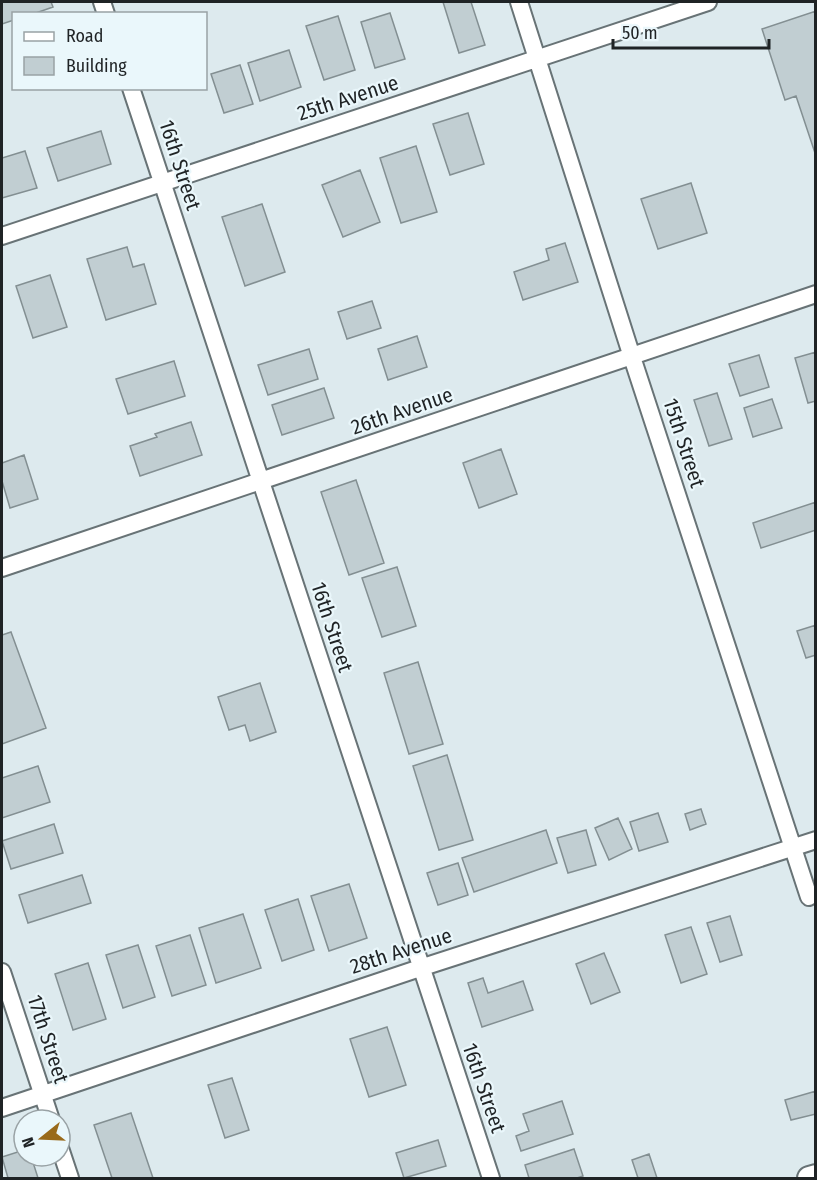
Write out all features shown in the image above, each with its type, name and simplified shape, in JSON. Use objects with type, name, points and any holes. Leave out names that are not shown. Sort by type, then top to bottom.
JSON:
[{"type":"street","name":"15th Street","points":[[519,2],[632,357],[809,897]]},
{"type":"street","name":"25th Avenue","points":[[2,236],[708,2]]},
{"type":"street","name":"16th Street","points":[[132,90],[491,1179]]},
{"type":"street","name":"26th Avenue","points":[[2,568],[816,294]]},
{"type":"street","name":"28th Avenue","points":[[2,1108],[420,968],[816,840]]},
{"type":"street","name":"17th Street","points":[[2,972],[47,1108]]},
{"type":"street","points":[[809,1179],[816,1176]]},
{"type":"building","points":[[2,2],[51,2],[53,7],[39,12],[12,12],[12,21],[2,24]]},
{"type":"building","points":[[443,2],[471,2],[485,45],[459,53]]},
{"type":"building","points":[[816,11],[816,156],[796,96],[785,100],[762,29]]},
{"type":"building","points":[[390,13],[405,59],[375,68],[361,22]]},
{"type":"building","points":[[338,16],[355,70],[324,80],[306,26]]},
{"type":"building","points":[[289,50],[301,87],[260,101],[248,63]]},
{"type":"building","points":[[240,65],[253,104],[224,113],[211,74]]},
{"type":"building","points":[[468,113],[484,164],[450,175],[433,124]]},
{"type":"building","points":[[101,131],[111,164],[58,181],[47,148]]},
{"type":"building","points":[[416,146],[437,212],[401,223],[380,158]]},
{"type":"building","points":[[25,151],[37,188],[2,198],[2,158]]},
{"type":"building","points":[[360,170],[380,222],[343,237],[322,185]]},
{"type":"building","points":[[691,183],[707,233],[658,249],[641,199]]},
{"type":"building","points":[[262,204],[285,272],[245,286],[222,217]]},
{"type":"building","points":[[565,243],[578,282],[523,300],[514,272],[549,260],[546,249]]},
{"type":"building","points":[[127,247],[133,267],[144,264],[156,304],[106,320],[87,259]]},
{"type":"building","points":[[50,275],[67,327],[33,338],[16,286]]},
{"type":"building","points":[[372,301],[381,328],[347,339],[338,312]]},
{"type":"building","points":[[417,336],[427,367],[388,380],[378,349]]},
{"type":"building","points":[[309,349],[318,379],[268,395],[258,365]]},
{"type":"building","points":[[816,352],[816,401],[808,403],[795,358]]},
{"type":"building","points":[[759,355],[769,387],[740,396],[729,364]]},
{"type":"building","points":[[174,361],[185,396],[128,414],[116,379]]},
{"type":"building","points":[[324,388],[334,418],[282,435],[272,405]]},
{"type":"building","points":[[717,393],[732,439],[709,446],[694,400]]},
{"type":"building","points":[[772,399],[782,428],[753,437],[744,408]]},
{"type":"building","points":[[191,422],[202,455],[140,476],[130,446],[157,437],[155,434]]},
{"type":"building","points":[[501,449],[517,494],[479,508],[463,463]]},
{"type":"building","points":[[24,455],[38,499],[10,508],[2,481],[2,463]]},
{"type":"building","points":[[356,480],[384,563],[349,575],[321,492]]},
{"type":"building","points":[[816,502],[816,530],[761,548],[753,523]]},
{"type":"building","points":[[397,567],[416,626],[382,637],[362,578]]},
{"type":"building","points":[[816,625],[816,655],[806,658],[797,631]]},
{"type":"building","points":[[11,632],[46,728],[2,744],[2,635]]},
{"type":"building","points":[[418,662],[443,744],[409,754],[384,673]]},
{"type":"building","points":[[260,683],[276,732],[250,741],[245,725],[229,730],[218,697]]},
{"type":"building","points":[[447,755],[473,840],[439,850],[413,766]]},
{"type":"building","points":[[38,766],[50,802],[2,818],[2,778]]},
{"type":"building","points":[[701,809],[706,824],[690,830],[685,814]]},
{"type":"building","points":[[658,813],[668,842],[639,851],[630,822]]},
{"type":"building","points":[[618,818],[632,849],[609,860],[595,828]]},
{"type":"building","points":[[54,824],[63,853],[11,869],[2,841]]},
{"type":"building","points":[[546,830],[557,863],[474,892],[462,858]]},
{"type":"building","points":[[586,830],[596,865],[568,873],[557,838]]},
{"type":"building","points":[[458,863],[468,895],[438,905],[427,873]]},
{"type":"building","points":[[82,875],[91,903],[28,923],[19,895]]},
{"type":"building","points":[[349,884],[367,938],[329,951],[311,896]]},
{"type":"building","points":[[298,899],[314,950],[282,961],[265,910]]},
{"type":"building","points":[[243,914],[261,968],[216,983],[199,928]]},
{"type":"building","points":[[730,916],[742,955],[720,962],[707,923]]},
{"type":"building","points":[[691,927],[707,974],[681,983],[665,935]]},
{"type":"building","points":[[190,935],[206,985],[172,996],[156,946]]},
{"type":"building","points":[[138,945],[155,997],[123,1008],[106,955]]},
{"type":"building","points":[[604,953],[620,992],[591,1004],[576,964]]},
{"type":"building","points":[[88,963],[106,1019],[73,1030],[55,974]]},
{"type":"building","points":[[483,978],[488,993],[523,981],[533,1010],[482,1027],[468,983]]},
{"type":"building","points":[[387,1027],[406,1085],[369,1097],[350,1039]]},
{"type":"building","points":[[232,1078],[249,1130],[225,1138],[208,1085]]},
{"type":"building","points":[[816,1091],[816,1114],[791,1120],[785,1100]]},
{"type":"building","points":[[562,1101],[573,1134],[521,1151],[516,1136],[529,1131],[523,1114]]},
{"type":"building","points":[[131,1113],[153,1178],[112,1178],[94,1125]]},
{"type":"building","points":[[438,1140],[446,1166],[404,1178],[396,1153]]},
{"type":"building","points":[[574,1149],[583,1176],[529,1178],[525,1165]]},
{"type":"building","points":[[12,1154],[12,1168],[35,1168],[38,1178],[8,1178],[2,1157]]},
{"type":"building","points":[[649,1154],[657,1178],[638,1178],[632,1160]]}]
